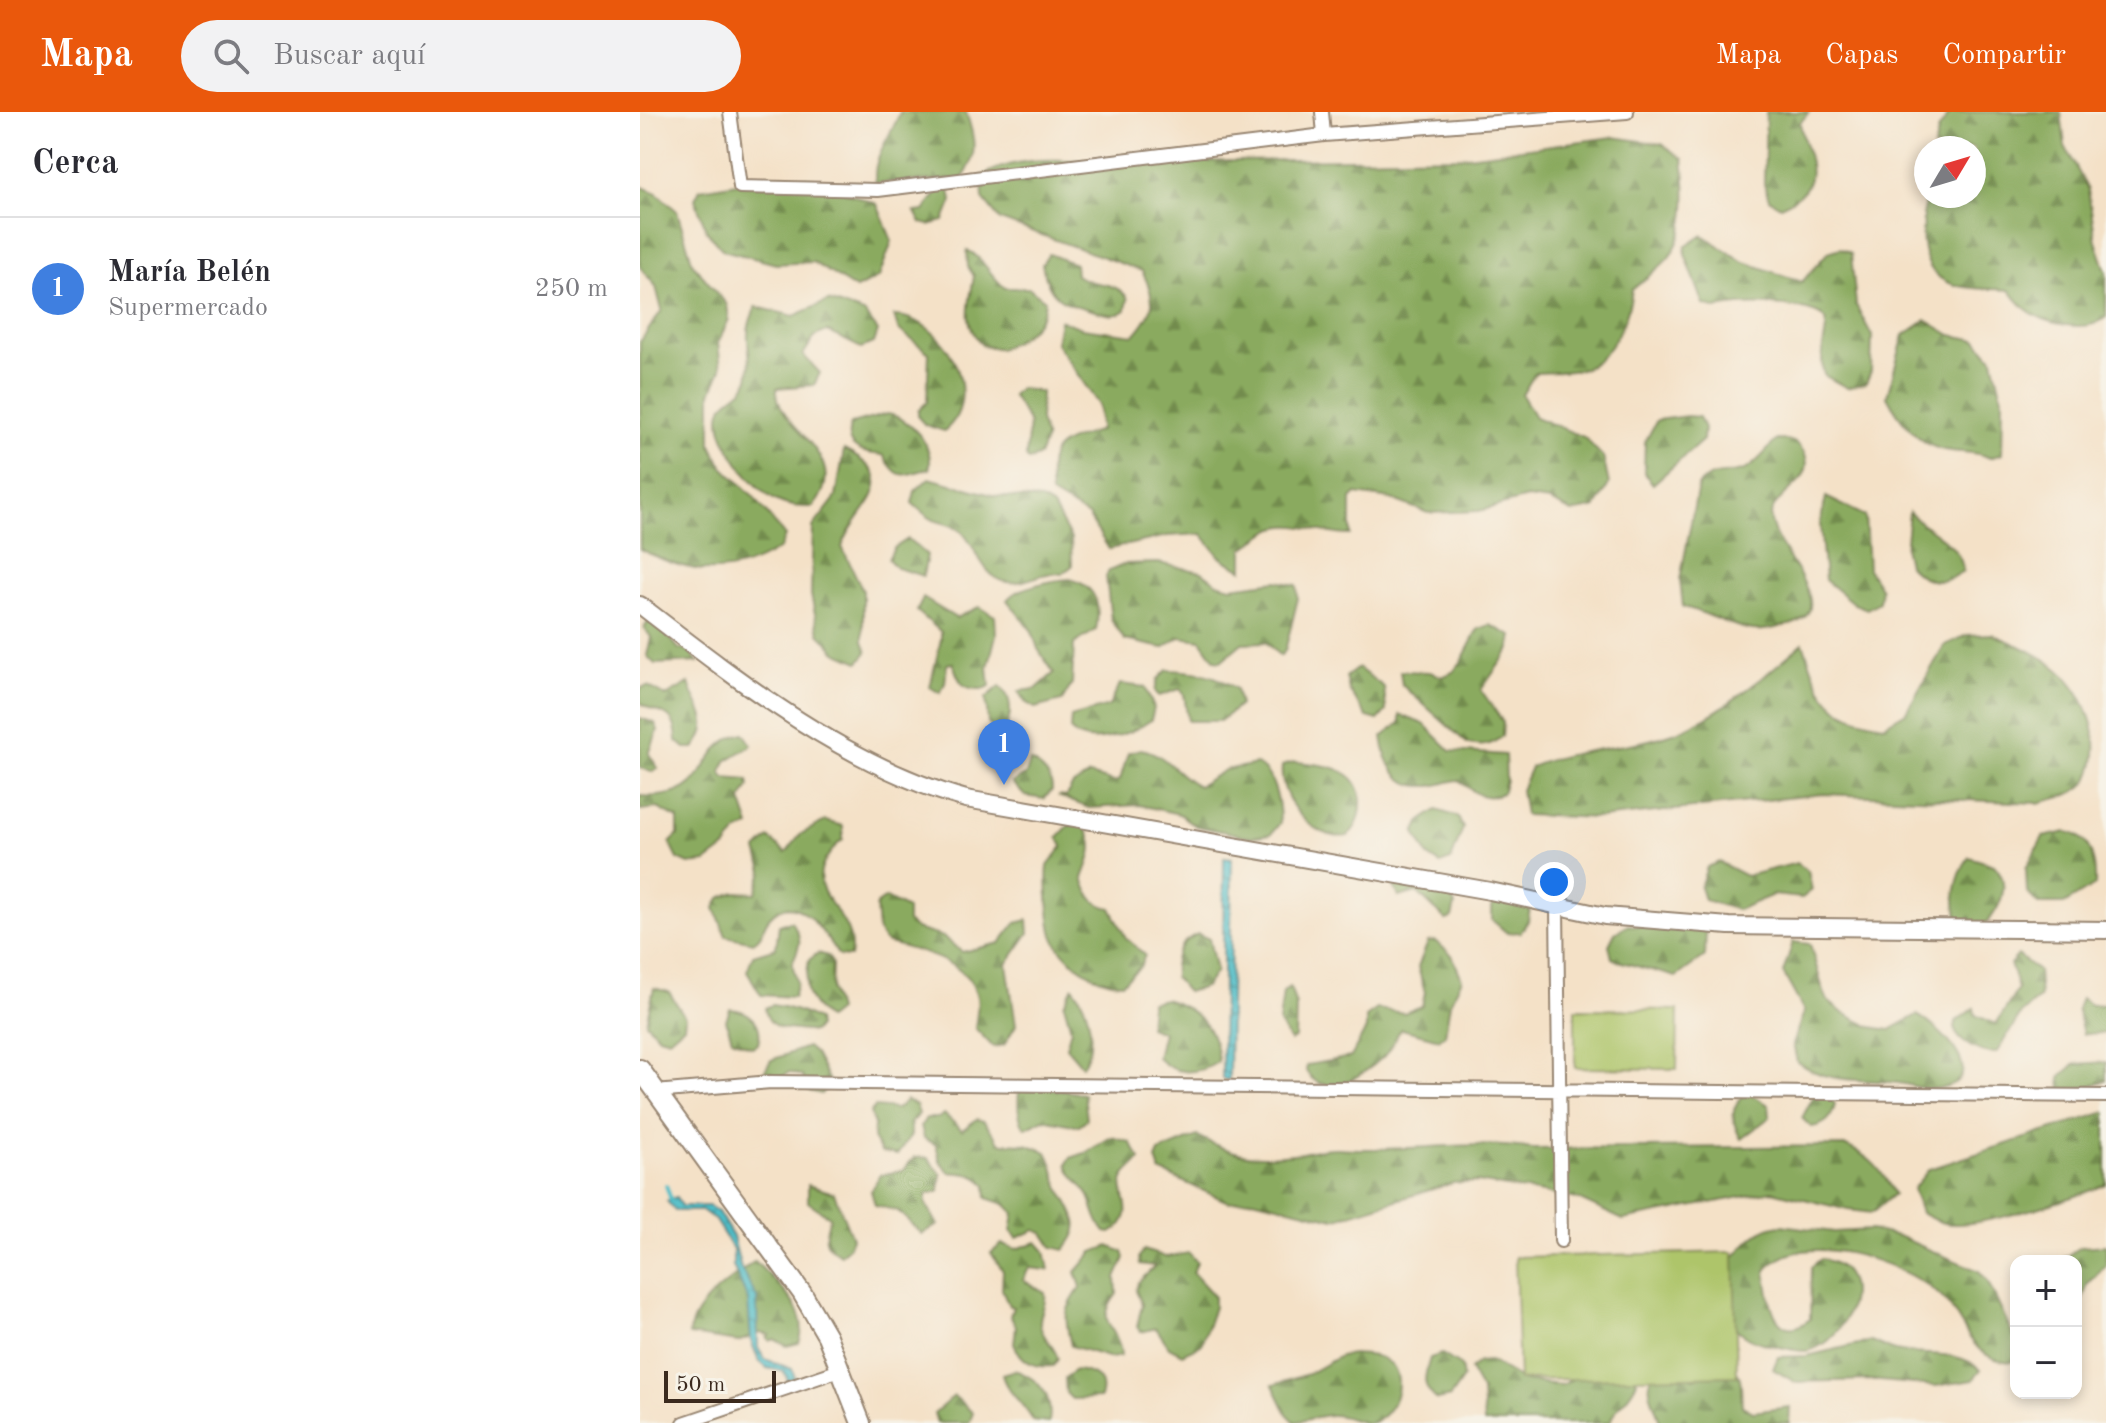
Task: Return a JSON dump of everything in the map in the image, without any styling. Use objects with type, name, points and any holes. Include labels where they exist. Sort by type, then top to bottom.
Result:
[{"type":"main road","points":[[640,1069],[802,1293],[827,1336],[861,1423]]},
{"type":"street","points":[[730,112],[740,187],[878,190],[1324,135],[1627,112]]},
{"type":"street","points":[[1322,112],[1324,135]]},
{"type":"street","points":[[640,605],[776,704],[899,776],[936,791],[1095,823],[1490,891],[1605,916],[1729,926],[2106,930]]},
{"type":"street","points":[[1557,907],[1561,1241]]},
{"type":"street","points":[[655,1092],[771,1082],[2106,1096]]},
{"type":"street","points":[[684,1423],[840,1370]]},
{"type":"green space","points":[[900,112],[966,112],[974,147],[971,162],[962,179],[876,183],[879,156]]},
{"type":"green space","points":[[1766,112],[1809,112],[1800,123],[1811,171],[1809,181],[1795,198],[1780,206],[1769,199],[1764,184]]},
{"type":"green space","points":[[1951,112],[2061,112],[2065,146],[2088,190],[2096,241],[2106,271],[2106,317],[2088,325],[2054,323],[2026,309],[2009,290],[1959,286],[1935,274],[1925,253],[1924,208],[1986,208],[1986,136],[1937,136]]},
{"type":"green space","points":[[1613,137],[1662,144],[1683,159],[1686,197],[1681,235],[1666,261],[1632,290],[1618,335],[1603,355],[1580,370],[1535,373],[1522,395],[1535,417],[1584,437],[1603,457],[1609,484],[1596,507],[1572,512],[1550,501],[1527,498],[1479,511],[1428,513],[1391,499],[1356,494],[1351,499],[1351,535],[1293,526],[1275,528],[1243,549],[1243,570],[1221,558],[1202,534],[1167,536],[1109,549],[1088,516],[1051,494],[1050,465],[1057,449],[1100,430],[1099,405],[1056,343],[1060,320],[1082,328],[1134,335],[1147,319],[1152,298],[1142,271],[1000,220],[983,199],[982,176],[1030,161],[1119,163],[1460,157]]},
{"type":"green space","points":[[781,176],[811,179],[877,204],[892,241],[879,277],[856,289],[813,262],[776,264],[723,250],[707,232],[695,199],[700,189]]},
{"type":"green space","points":[[949,184],[952,201],[944,221],[929,225],[921,223],[915,212],[924,211],[942,186]]},
{"type":"green space","points":[[640,186],[657,193],[677,211],[693,264],[727,305],[729,319],[718,343],[721,369],[711,393],[711,445],[723,467],[753,496],[785,536],[780,548],[744,565],[727,569],[693,569],[640,549],[640,342],[662,310],[656,287],[640,267]]},
{"type":"green space","points":[[1703,235],[1742,261],[1802,282],[1828,252],[1840,248],[1851,253],[1856,305],[1872,336],[1871,371],[1866,383],[1847,388],[1824,375],[1822,359],[1827,323],[1819,314],[1773,305],[1739,305],[1717,309],[1704,305],[1685,254],[1685,247]]},
{"type":"green space","points":[[967,250],[978,257],[1005,288],[1029,288],[1045,300],[1036,324],[1000,349],[982,345],[971,328],[969,304],[974,276],[968,267]]},
{"type":"green space","points":[[1049,254],[1075,264],[1076,275],[1083,279],[1111,286],[1123,293],[1128,299],[1126,310],[1115,315],[1107,314],[1060,298],[1045,277],[1042,264]]},
{"type":"green space","points":[[828,301],[864,313],[878,331],[874,343],[861,348],[827,331],[815,336],[803,355],[820,373],[814,385],[777,388],[779,402],[787,416],[820,457],[825,472],[824,489],[813,507],[790,506],[758,487],[740,465],[725,440],[721,410],[746,385],[750,369],[749,328],[756,307],[794,316]]},
{"type":"green space","points":[[894,316],[912,320],[929,329],[943,343],[954,361],[960,380],[961,399],[956,416],[944,431],[925,425],[918,417],[918,411],[927,402],[929,353],[898,329]]},
{"type":"green space","points":[[1926,320],[1951,335],[1977,340],[1993,359],[2003,401],[2002,454],[1990,458],[1932,446],[1909,428],[1891,404],[1887,396],[1904,335]]},
{"type":"green space","points":[[1020,388],[1041,392],[1040,420],[1046,439],[1039,456],[1029,461],[1026,457],[1029,423],[1012,395]]},
{"type":"green space","points":[[887,414],[903,420],[918,434],[928,451],[929,469],[897,473],[883,455],[862,451],[852,445],[849,439],[851,424]]},
{"type":"green space","points":[[1699,417],[1704,428],[1703,440],[1653,484],[1644,473],[1645,442],[1657,420]]},
{"type":"green space","points":[[1777,440],[1798,445],[1807,461],[1802,477],[1772,511],[1772,524],[1778,539],[1807,590],[1810,605],[1805,617],[1789,625],[1757,630],[1735,626],[1683,607],[1680,580],[1698,486],[1714,475],[1748,468]]},
{"type":"green space","points":[[844,450],[864,462],[874,473],[876,484],[873,496],[842,547],[863,591],[863,641],[867,652],[859,662],[836,652],[819,633],[811,595],[813,527],[836,497]]},
{"type":"green space","points":[[929,478],[996,496],[1041,500],[1053,507],[1071,539],[1072,566],[1062,574],[1014,582],[999,580],[986,568],[961,531],[932,519],[912,503],[915,491]]},
{"type":"green space","points":[[1826,497],[1865,516],[1868,569],[1881,589],[1879,602],[1867,609],[1854,604],[1825,580],[1820,524]]},
{"type":"green space","points":[[1909,512],[1950,545],[1961,561],[1963,571],[1948,579],[1934,581],[1921,576],[1908,565],[1905,551]]},
{"type":"green space","points":[[908,539],[927,555],[923,576],[897,568],[888,559],[894,548]]},
{"type":"green space","points":[[1158,563],[1202,572],[1217,583],[1231,587],[1277,581],[1297,585],[1298,598],[1285,651],[1280,656],[1266,642],[1242,643],[1221,661],[1215,660],[1201,640],[1180,637],[1163,648],[1125,640],[1111,620],[1106,576],[1109,571],[1125,564]]},
{"type":"green space","points":[[1070,579],[1086,586],[1095,597],[1098,612],[1096,630],[1074,644],[1072,684],[1062,701],[1035,708],[1025,702],[1019,691],[1036,689],[1054,673],[1038,649],[1032,631],[1007,600],[1027,588]]},
{"type":"green space","points":[[923,598],[956,618],[979,607],[995,616],[996,635],[988,667],[990,686],[984,689],[962,684],[953,663],[947,664],[945,683],[940,693],[930,687],[941,632],[917,611]]},
{"type":"green space","points":[[648,622],[658,624],[679,649],[689,651],[698,662],[655,664],[647,656],[651,637],[644,628]]},
{"type":"green space","points":[[1490,625],[1512,636],[1510,649],[1481,690],[1503,722],[1502,736],[1490,744],[1473,745],[1468,744],[1402,685],[1400,671],[1430,672],[1442,677],[1453,672],[1478,629]]},
{"type":"green space","points":[[1992,634],[2051,663],[2078,692],[2091,721],[2095,751],[2088,780],[2072,793],[2038,803],[1823,794],[1600,818],[1525,815],[1521,790],[1531,767],[1570,755],[1650,740],[1688,727],[1734,699],[1803,643],[1815,676],[1828,699],[1849,715],[1884,725],[1906,712],[1945,645],[1967,635]]},
{"type":"green space","points":[[1358,668],[1384,687],[1386,711],[1378,720],[1367,717],[1349,690],[1346,677]]},
{"type":"green space","points":[[1167,670],[1195,672],[1220,679],[1236,689],[1240,705],[1220,721],[1188,721],[1184,694],[1180,689],[1159,696],[1155,691],[1158,679]]},
{"type":"green space","points":[[689,683],[704,723],[704,731],[694,748],[685,748],[677,741],[676,730],[669,717],[640,702],[640,688],[648,686],[666,696]]},
{"type":"green space","points":[[1120,684],[1145,687],[1154,708],[1151,720],[1110,738],[1088,739],[1070,730],[1071,717],[1109,706]]},
{"type":"green space","points":[[1000,686],[1009,700],[1010,715],[1007,726],[996,731],[988,723],[986,698]]},
{"type":"green space","points":[[1400,715],[1424,724],[1451,751],[1505,755],[1506,780],[1502,793],[1484,796],[1459,780],[1428,786],[1408,783],[1401,778],[1390,764],[1382,737],[1400,723]]},
{"type":"green space","points":[[640,718],[655,723],[658,730],[649,754],[658,768],[651,772],[640,767]]},
{"type":"green space","points":[[744,733],[752,745],[726,761],[721,772],[725,778],[748,780],[749,787],[741,800],[750,826],[737,832],[726,847],[706,862],[689,864],[678,859],[670,843],[678,835],[678,819],[658,808],[640,810],[640,796],[664,796],[681,790],[693,782],[729,739]]},
{"type":"green space","points":[[1140,749],[1157,755],[1198,786],[1225,770],[1257,764],[1272,782],[1280,823],[1271,834],[1251,837],[1196,826],[1179,814],[1139,805],[1089,808],[1058,796],[1066,797],[1072,786],[1089,775],[1114,782],[1120,780],[1128,753]]},
{"type":"green space","points":[[1030,761],[1042,769],[1050,781],[1052,790],[1044,799],[1025,796],[1012,783],[1026,774]]},
{"type":"green space","points":[[1294,762],[1328,766],[1355,781],[1361,802],[1360,812],[1357,824],[1348,836],[1322,832],[1300,816],[1282,779],[1282,766]]},
{"type":"green space","points":[[1437,810],[1458,817],[1463,828],[1451,860],[1440,864],[1428,856],[1415,833],[1421,821]]},
{"type":"green space","points":[[825,821],[843,826],[843,839],[827,858],[821,873],[822,887],[845,924],[850,939],[850,957],[839,956],[810,917],[791,907],[780,909],[770,917],[753,942],[726,936],[715,908],[720,898],[735,892],[756,893],[763,871],[757,850],[769,838],[786,853],[801,834]]},
{"type":"green space","points":[[1070,824],[1083,826],[1091,838],[1092,851],[1083,878],[1089,894],[1099,904],[1111,908],[1126,938],[1145,955],[1140,967],[1122,983],[1102,979],[1081,968],[1064,953],[1053,935],[1048,901],[1048,866],[1063,846],[1058,837]]},
{"type":"green space","points":[[2067,832],[2082,839],[2091,852],[2095,885],[2064,904],[2038,904],[2027,892],[2026,868],[2043,837]]},
{"type":"green space","points":[[1969,857],[1994,865],[2003,881],[1998,907],[1981,928],[1961,923],[1957,915],[1955,898],[1958,880]]},
{"type":"green space","points":[[1719,862],[1746,876],[1797,863],[1808,871],[1812,890],[1802,898],[1773,895],[1737,910],[1704,900],[1700,887],[1707,867]]},
{"type":"green space","points":[[1399,883],[1449,894],[1455,905],[1452,918],[1446,920],[1417,892],[1399,897],[1394,886]]},
{"type":"green space","points":[[1498,895],[1527,903],[1530,908],[1528,921],[1521,932],[1507,933],[1492,920],[1492,907]]},
{"type":"green space","points":[[886,898],[907,909],[907,922],[916,929],[943,937],[962,952],[1000,943],[1016,923],[1028,920],[1029,933],[1007,964],[1016,1025],[1004,1045],[993,1047],[975,1028],[977,997],[964,974],[940,959],[885,942],[878,931],[876,905]]},
{"type":"green space","points":[[791,921],[799,941],[792,963],[797,983],[793,997],[761,995],[747,971],[753,955],[776,948],[779,925]]},
{"type":"green space","points":[[1628,925],[1706,930],[1705,956],[1676,977],[1618,961],[1612,958],[1609,945],[1615,933]]},
{"type":"green space","points":[[1198,934],[1209,939],[1216,971],[1205,987],[1187,992],[1174,977],[1175,963],[1181,946]]},
{"type":"green space","points":[[1435,941],[1452,955],[1462,979],[1450,1003],[1445,1035],[1439,1039],[1402,1029],[1384,1056],[1356,1077],[1334,1085],[1314,1080],[1306,1071],[1307,1065],[1351,1057],[1366,1029],[1366,1017],[1377,1009],[1404,1013],[1422,1006],[1425,993],[1418,967],[1428,942]]},
{"type":"green space","points":[[1793,942],[1810,944],[1828,1001],[1843,1013],[1871,1027],[1890,1030],[1917,1015],[1937,1030],[1957,1052],[1962,1074],[1955,1082],[1929,1089],[1833,1077],[1797,1062],[1793,1043],[1804,1011],[1783,973]]},
{"type":"green space","points":[[818,953],[828,956],[832,963],[831,990],[837,1011],[827,1019],[810,999],[806,986],[809,960]]},
{"type":"green space","points":[[2018,955],[2038,971],[2040,997],[2021,1014],[1996,1053],[1965,1043],[1956,1033],[1955,1022],[1974,1008],[1975,1015],[1996,1024],[2018,989],[2010,964]]},
{"type":"green space","points":[[1073,987],[1090,1025],[1090,1047],[1082,1066],[1066,1047],[1071,1029],[1064,1004]]},
{"type":"green space","points":[[1290,987],[1296,1006],[1295,1038],[1290,1041],[1279,1023],[1283,992]]},
{"type":"green space","points":[[654,988],[669,992],[685,1017],[684,1026],[669,1039],[659,1036],[646,1023]]},
{"type":"green space","points":[[2081,998],[2091,1005],[2106,1004],[2106,1033],[2083,1034],[2077,1009]]},
{"type":"green space","points":[[1165,999],[1186,1008],[1203,1021],[1213,1039],[1218,1062],[1186,1072],[1171,1068],[1157,1057],[1163,1032],[1149,1027],[1151,1002]]},
{"type":"green space","points":[[772,1005],[812,1017],[817,1020],[818,1027],[813,1032],[776,1026],[767,1016],[765,1008]]},
{"type":"green space","points":[[730,1009],[744,1012],[754,1019],[759,1030],[758,1044],[752,1047],[732,1039],[726,1020]]},
{"type":"green space","points":[[1575,1009],[1678,1010],[1677,1069],[1575,1068]]},
{"type":"green space","points":[[807,1047],[815,1054],[830,1083],[821,1094],[809,1091],[802,1076],[789,1072],[777,1081],[772,1072],[764,1072],[771,1060]]},
{"type":"green space","points":[[2106,1062],[2106,1080],[2071,1093],[2061,1090],[2060,1077],[2075,1064]]},
{"type":"green space","points":[[1029,1085],[1084,1094],[1087,1119],[1078,1126],[1043,1119],[1026,1128],[1018,1106],[1019,1091]]},
{"type":"green space","points":[[1819,1086],[1835,1104],[1828,1120],[1811,1127],[1802,1118]]},
{"type":"green space","points":[[1747,1092],[1769,1105],[1770,1117],[1741,1139],[1734,1114],[1737,1103]]},
{"type":"green space","points":[[906,1100],[916,1105],[919,1114],[911,1122],[911,1135],[897,1155],[881,1152],[873,1138],[874,1125],[870,1112],[875,1107],[897,1109]]},
{"type":"green space","points":[[2106,1112],[2106,1184],[2049,1204],[1978,1222],[1944,1223],[1921,1213],[1913,1189],[1929,1169]]},
{"type":"green space","points":[[944,1114],[962,1130],[977,1119],[984,1121],[1000,1143],[1026,1144],[1047,1152],[1058,1184],[1076,1218],[1075,1232],[1064,1250],[1052,1247],[1043,1233],[1035,1230],[1017,1238],[1011,1231],[1014,1213],[1005,1204],[987,1198],[986,1185],[982,1181],[973,1176],[949,1172],[940,1161],[936,1145],[924,1138],[921,1126],[926,1118],[938,1118]]},
{"type":"green space","points":[[1197,1136],[1236,1153],[1259,1156],[1334,1148],[1485,1145],[1533,1149],[1846,1146],[1875,1165],[1894,1194],[1872,1213],[1772,1191],[1623,1220],[1578,1199],[1478,1182],[1453,1183],[1334,1219],[1253,1199],[1228,1202],[1160,1171],[1156,1159],[1159,1152]]},
{"type":"green space","points":[[1111,1137],[1130,1142],[1140,1159],[1123,1179],[1125,1219],[1111,1233],[1101,1227],[1089,1195],[1067,1164],[1070,1158]]},
{"type":"green space","points":[[914,1157],[928,1158],[941,1174],[939,1192],[926,1194],[926,1204],[938,1225],[922,1234],[898,1211],[875,1205],[871,1191],[880,1175],[904,1170]]},
{"type":"green space","points":[[808,1185],[834,1193],[852,1238],[848,1248],[840,1255],[827,1243],[826,1229],[830,1217],[808,1202]]},
{"type":"green space","points":[[1781,1225],[1834,1232],[1871,1230],[1898,1236],[1979,1271],[1987,1280],[2010,1329],[2010,1362],[1997,1360],[1976,1346],[1946,1302],[1920,1281],[1876,1261],[1826,1250],[1803,1251],[1782,1257],[1766,1270],[1775,1315],[1780,1323],[1788,1327],[1798,1326],[1810,1319],[1811,1267],[1821,1259],[1837,1265],[1847,1275],[1852,1288],[1851,1303],[1837,1331],[1825,1342],[1804,1351],[1745,1336],[1735,1328],[1729,1263],[1758,1233]]},
{"type":"green space","points":[[1037,1242],[1045,1251],[1049,1270],[1029,1268],[1023,1280],[1045,1293],[1040,1324],[1058,1359],[1053,1366],[1029,1362],[1017,1350],[1014,1344],[1016,1326],[1010,1316],[1013,1307],[1009,1306],[1002,1289],[1003,1271],[991,1253],[1002,1244],[1016,1249]]},
{"type":"green space","points":[[2106,1245],[2106,1265],[2088,1284],[2082,1300],[2082,1255],[2068,1255],[2081,1247]]},
{"type":"green space","points":[[1109,1246],[1123,1252],[1125,1258],[1116,1278],[1117,1294],[1107,1313],[1121,1356],[1111,1358],[1071,1346],[1067,1322],[1068,1309],[1081,1287],[1076,1272],[1093,1252]]},
{"type":"green space","points":[[1144,1250],[1165,1257],[1189,1253],[1197,1262],[1193,1273],[1214,1296],[1214,1307],[1201,1345],[1182,1354],[1169,1347],[1156,1328],[1141,1332],[1137,1327],[1142,1304],[1136,1291],[1138,1283],[1155,1266],[1140,1264],[1139,1257]]},
{"type":"green space","points":[[1734,1252],[1737,1376],[1519,1380],[1515,1257]]},
{"type":"green space","points":[[755,1261],[782,1288],[796,1309],[802,1331],[799,1343],[787,1346],[774,1339],[770,1341],[767,1338],[770,1335],[760,1333],[738,1342],[689,1335],[697,1313],[705,1303]]},
{"type":"green space","points":[[1871,1341],[1897,1351],[1963,1359],[1981,1370],[1973,1380],[1935,1386],[1870,1380],[1795,1382],[1773,1369],[1778,1357],[1807,1356]]},
{"type":"green space","points":[[1353,1354],[1381,1358],[1395,1370],[1398,1379],[1396,1398],[1385,1414],[1369,1423],[1332,1415],[1295,1422],[1287,1414],[1273,1385],[1308,1374],[1340,1356]]},
{"type":"green space","points":[[1442,1354],[1461,1366],[1463,1378],[1450,1397],[1437,1400],[1426,1386],[1425,1376],[1430,1358]]},
{"type":"green space","points":[[1490,1361],[1524,1381],[1562,1385],[1583,1373],[1630,1370],[1637,1381],[1610,1423],[1484,1423],[1482,1391],[1470,1370],[1479,1362]]},
{"type":"green space","points":[[1728,1363],[1739,1376],[1742,1406],[1753,1412],[1790,1407],[1789,1423],[1660,1423],[1650,1390],[1655,1370],[1695,1378]]},
{"type":"green space","points":[[1015,1370],[1032,1379],[1043,1390],[1049,1405],[1049,1423],[1033,1421],[1007,1386],[1002,1374]]},
{"type":"green space","points":[[1075,1370],[1096,1377],[1101,1385],[1100,1398],[1072,1399],[1066,1393],[1065,1378]]},
{"type":"green space","points":[[954,1396],[973,1413],[969,1423],[937,1423],[934,1413]]},
{"type":"water","points":[[1224,857],[1232,858],[1229,1080],[1222,1079]]},
{"type":"water","points":[[676,1197],[681,1206],[709,1206],[718,1212],[733,1237],[741,1269],[757,1298],[758,1348],[765,1359],[792,1369],[795,1378],[788,1381],[784,1371],[767,1368],[759,1361],[751,1341],[748,1300],[733,1266],[733,1249],[714,1219],[703,1211],[675,1211],[667,1201]]},
{"type":"waterway","points":[[666,1185],[672,1203]]},
{"type":"place","name":"María Belén","points":[[1004,785]]}]
